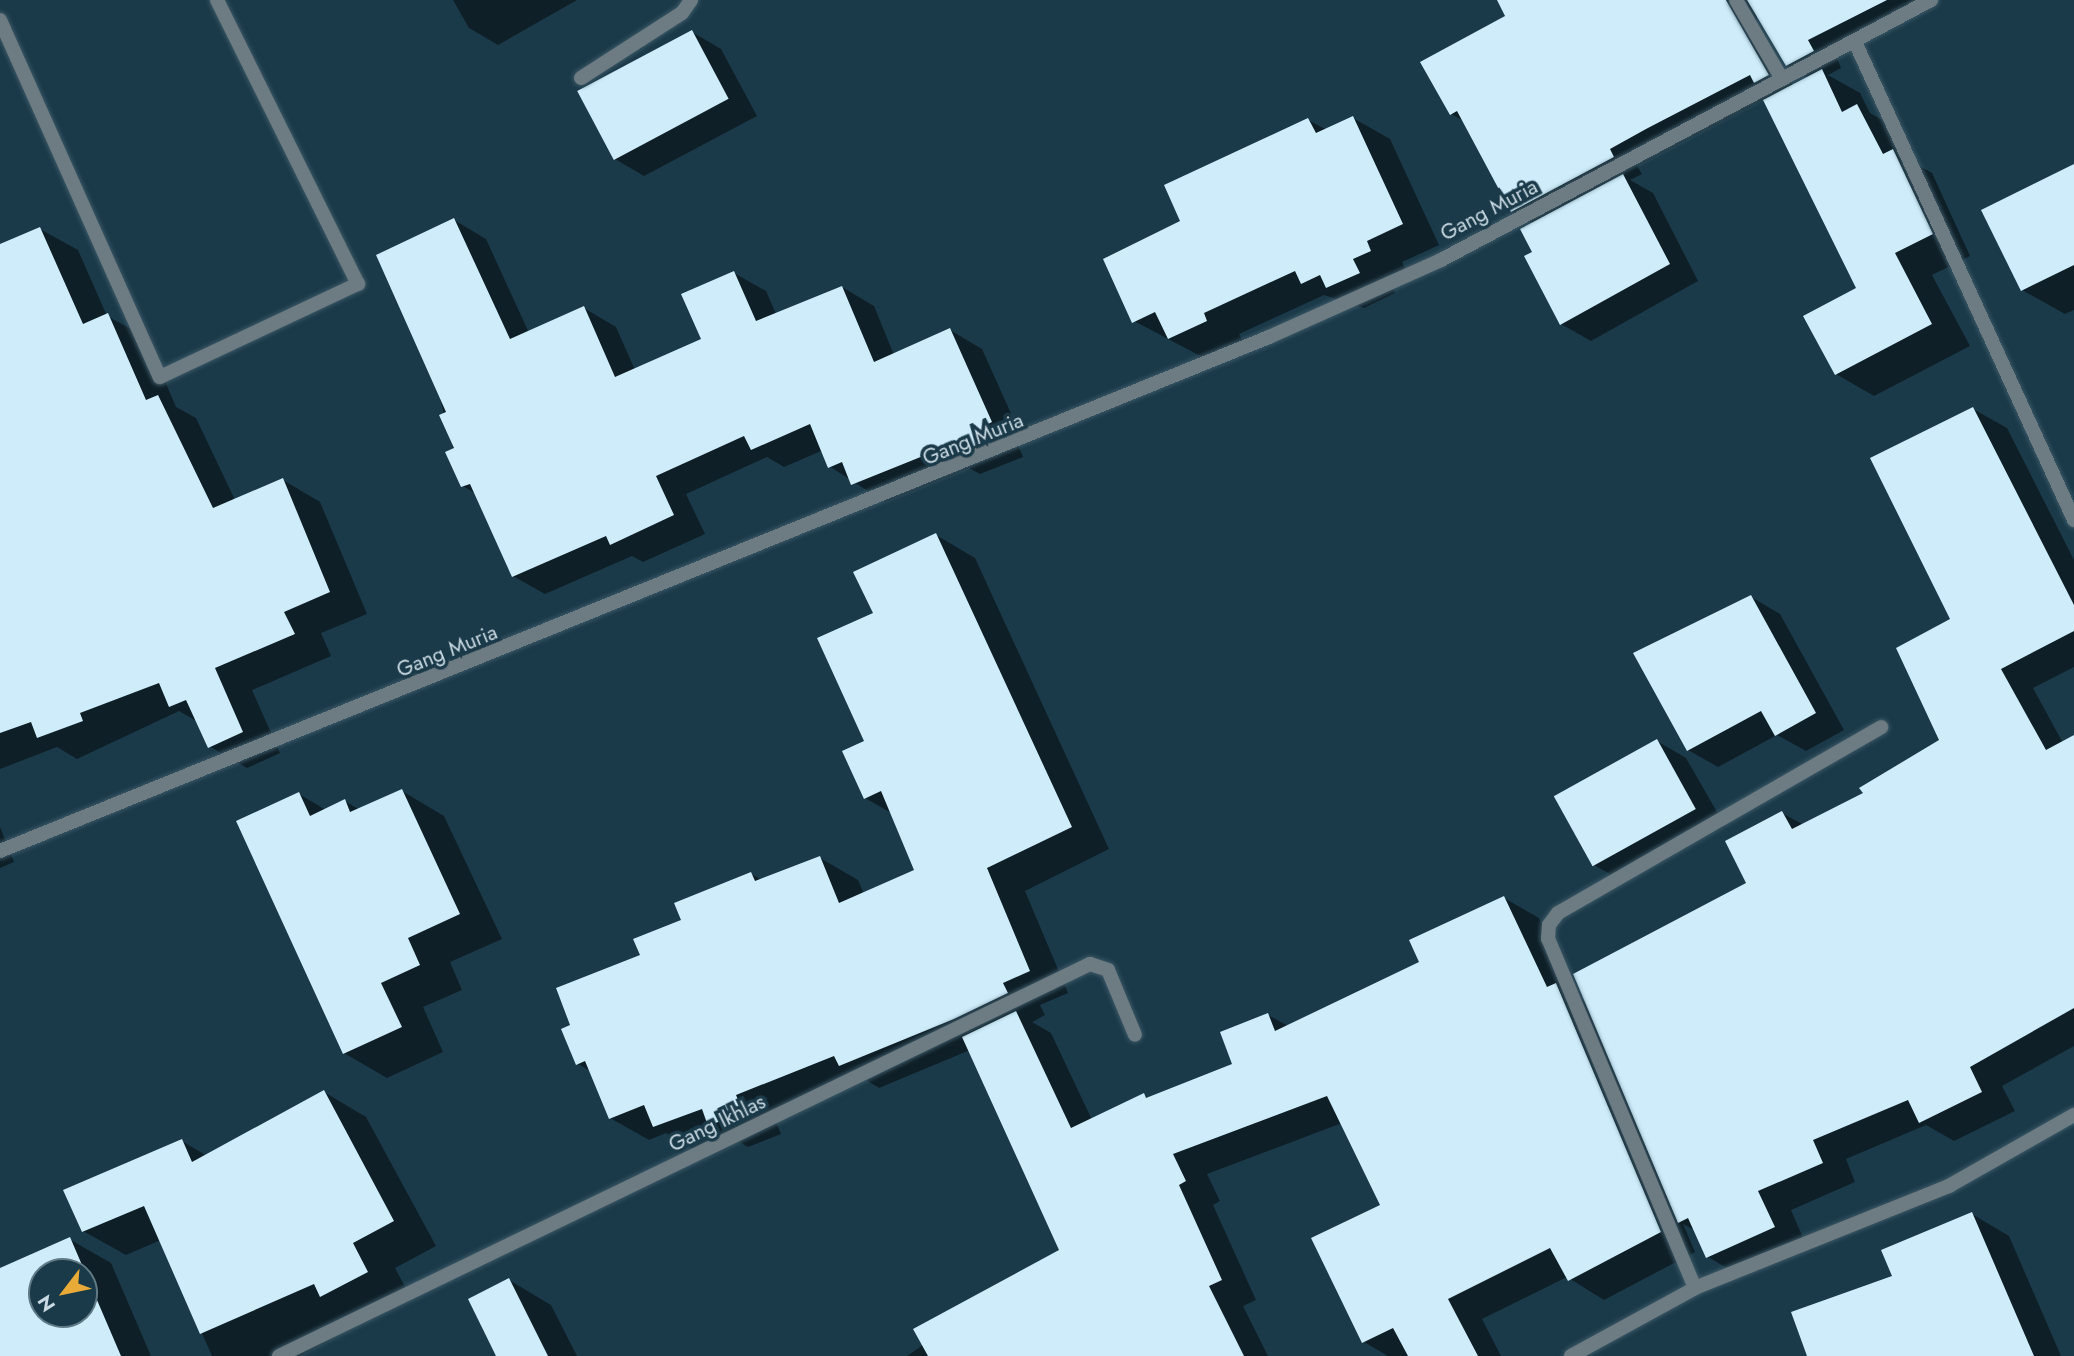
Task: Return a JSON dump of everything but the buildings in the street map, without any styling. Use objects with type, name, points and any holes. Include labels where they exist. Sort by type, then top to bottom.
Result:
[{"type":"street","points":[[0,20],[160,377],[358,284],[217,0]]},
{"type":"street","points":[[581,78],[682,13],[691,0]]},
{"type":"street","points":[[1736,0],[1782,79]]},
{"type":"street","name":"Gang Muria","points":[[0,851],[1269,337],[1441,260],[1931,0]]},
{"type":"street","points":[[1855,42],[2074,520]]},
{"type":"street","points":[[1695,1288],[1548,939],[1549,925],[1558,913],[1881,727]]},
{"type":"street","name":"Gang Ikhlas","points":[[279,1356],[1090,964],[1108,970],[1135,1035]]},
{"type":"street","points":[[1571,1356],[1695,1288],[1949,1186],[2074,1115]]}]
